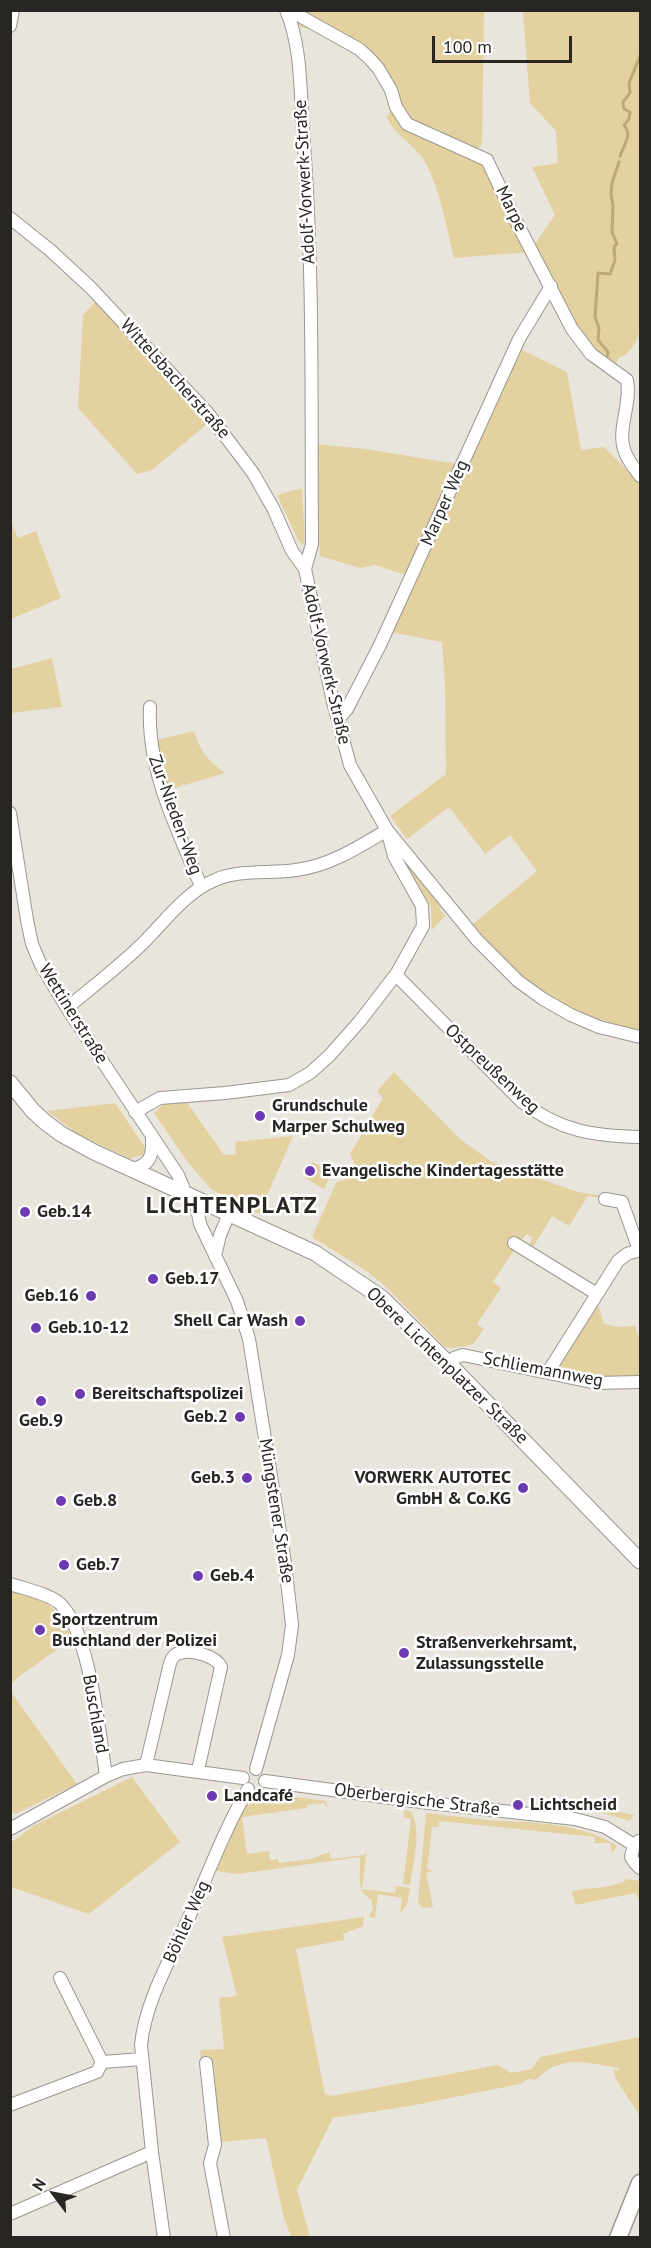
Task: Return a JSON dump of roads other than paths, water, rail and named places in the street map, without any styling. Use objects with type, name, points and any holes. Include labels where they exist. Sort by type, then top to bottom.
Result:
[{"type":"highway","points":[[618,2238],[640,2183]]},
{"type":"highway","points":[[624,2238],[640,2206]]},
{"type":"main road","name":"Obere Lichtenplatzer Straße","points":[[10,1083],[33,1111],[61,1134],[93,1152],[315,1253],[382,1298],[640,1559]]},
{"type":"street","points":[[10,26],[13,10]]},
{"type":"street","name":"Marpe","points":[[288,10],[359,49],[369,58],[391,90],[396,107],[407,124],[487,160],[518,225],[581,343],[591,354],[627,380],[629,401],[622,437],[624,450],[640,476]]},
{"type":"street","name":"Adolf-Vorwerk-Straße","points":[[288,10],[293,25],[298,71],[309,224],[312,544],[305,569],[327,681],[350,765],[387,830],[477,940],[519,981],[571,1016],[598,1027],[640,1037]]},
{"type":"street","name":"Wittelsbacherstraße","points":[[10,218],[51,250],[91,288],[212,417],[253,473],[273,508],[292,551],[305,569]]},
{"type":"street","name":"Marper Weg","points":[[337,717],[347,709],[380,645],[519,339],[551,286]]},
{"type":"street","name":"Zur-Nieden-Weg","points":[[150,707],[150,736],[159,779],[201,886]]},
{"type":"street","name":"Wettinerstraße","points":[[10,813],[32,944],[41,965],[190,1196]]},
{"type":"street","points":[[135,1112],[154,1099],[289,1085],[310,1073],[327,1058],[360,1022],[396,975],[423,926],[423,906],[394,856],[387,830]]},
{"type":"street","name":"Zur-Nieden-Weg","points":[[67,1008],[137,949],[201,886],[233,875],[278,873],[318,865],[359,847],[387,830]]},
{"type":"street","name":"Ostpreußenweg","points":[[396,975],[522,1102],[539,1115],[579,1131],[640,1137]]},
{"type":"street","points":[[131,1169],[148,1162],[153,1151],[152,1137]]},
{"type":"street","name":"Müngstener Straße","points":[[190,1196],[200,1224],[237,1301],[249,1339],[285,1563],[292,1625],[288,1655],[255,1769]]},
{"type":"street","points":[[548,1372],[618,1261],[627,1254],[640,1250],[622,1202],[606,1199]]},
{"type":"street","points":[[215,1256],[220,1235],[230,1214]]},
{"type":"street","points":[[522,1243],[597,1294]]},
{"type":"street","name":"Schliemannweg","points":[[449,1364],[454,1358],[463,1355],[596,1383],[640,1382]]},
{"type":"street","name":"Buschland","points":[[10,1584],[57,1601],[67,1610],[73,1621],[89,1674],[106,1776]]},
{"type":"street","points":[[146,1765],[170,1663],[176,1654],[183,1652],[211,1657],[221,1667],[198,1770]]},
{"type":"street","points":[[10,1829],[123,1769],[146,1765],[198,1770],[246,1783],[258,1790],[265,1781],[263,1773],[255,1769],[248,1771],[246,1783]]},
{"type":"street","name":"Oberbergische Straße","points":[[265,1781],[421,1802],[575,1819],[605,1827],[637,1843]]},
{"type":"street","name":"Böhler Weg","points":[[164,2238],[142,2059],[142,2031],[156,1992],[246,1783]]},
{"type":"street","points":[[637,1843],[632,1857],[640,1868]]},
{"type":"street","points":[[60,1978],[102,2062]]},
{"type":"street","points":[[102,2062],[142,2059]]},
{"type":"street","points":[[10,2105],[97,2072],[102,2062]]},
{"type":"street","points":[[206,2063],[215,2145],[210,2163],[224,2238]]},
{"type":"street","points":[[10,2214],[152,2152]]},
{"type":"waterway","points":[[620,156],[628,133],[624,125],[629,119],[630,112],[624,109],[623,102],[630,93],[629,83],[640,56]]},
{"type":"waterway","points":[[607,357],[608,352],[598,340],[599,328],[595,317],[598,273],[610,274],[615,260],[614,247],[617,244],[612,232],[611,194],[619,162]]},
{"type":"place","name":"Grundschule Marper Schulweg","points":[[260,1116]]},
{"type":"place","name":"Evangelische Kindertagesstätte","points":[[310,1171]]},
{"type":"place","name":"Geb.14","points":[[25,1212]]},
{"type":"place","name":"Geb.17","points":[[153,1279]]},
{"type":"place","name":"Geb.16","points":[[91,1296]]},
{"type":"place","name":"Shell Car Wash","points":[[300,1321]]},
{"type":"place","name":"Geb.10-12","points":[[36,1328]]},
{"type":"place","name":"Bereitschaftspolizei","points":[[80,1394]]},
{"type":"place","name":"Geb.9","points":[[41,1401]]},
{"type":"place","name":"Geb.2","points":[[240,1417]]},
{"type":"place","name":"Geb.3","points":[[247,1478]]},
{"type":"place","name":"VORWERK AUTOTEC GmbH & Co.KG","points":[[523,1488]]},
{"type":"place","name":"Geb.8","points":[[61,1501]]},
{"type":"place","name":"Geb.7","points":[[64,1565]]},
{"type":"place","name":"Geb.4","points":[[198,1576]]},
{"type":"place","name":"Sportzentrum Buschland der Polizei","points":[[40,1630]]},
{"type":"place","name":"Straßenverkehrsamt, Zulassungsstelle","points":[[404,1653]]},
{"type":"place","name":"Landcafé","points":[[212,1796]]},
{"type":"place","name":"Lichtscheid","points":[[518,1805]]},
{"type":"district","name":"LICHTENPLATZ","points":[[232,1206]]}]
